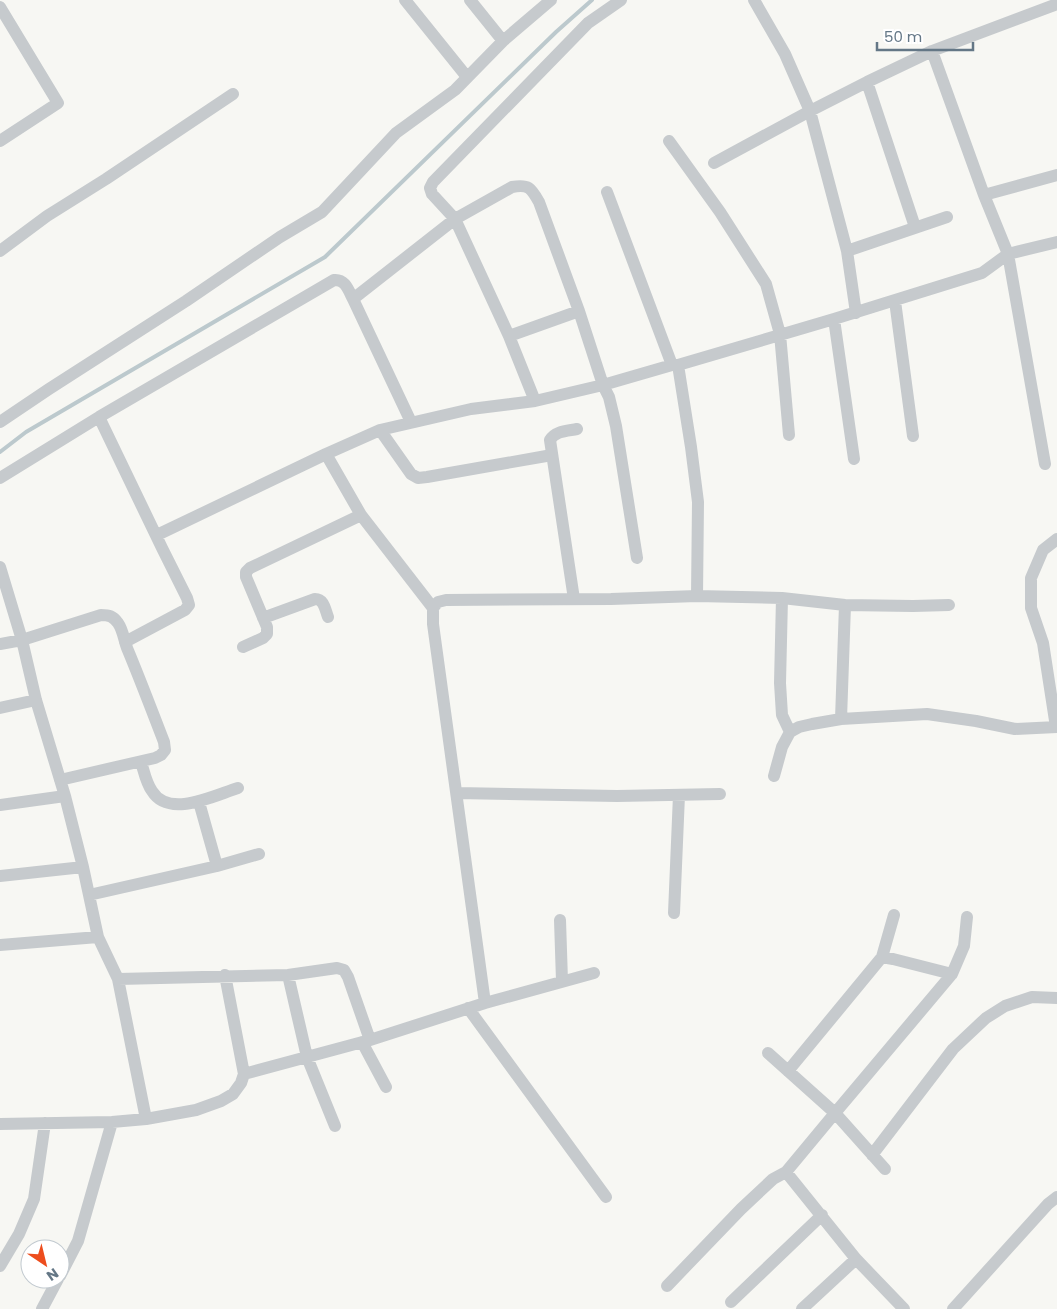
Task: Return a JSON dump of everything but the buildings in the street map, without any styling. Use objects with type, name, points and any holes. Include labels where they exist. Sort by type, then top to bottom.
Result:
[{"type":"street","points":[[405,0],[467,77]]},
{"type":"street","points":[[470,0],[503,41]]},
{"type":"street","points":[[0,422],[322,212],[396,133],[455,90],[503,41],[551,0]]},
{"type":"street","points":[[535,401],[509,336],[455,219],[432,194],[430,188],[433,182],[588,22],[621,0]]},
{"type":"street","points":[[754,0],[785,54],[810,111],[847,250],[856,313]]},
{"type":"street","points":[[714,162],[810,111],[932,51],[1057,4]]},
{"type":"street","points":[[0,8],[58,103],[1,139]]},
{"type":"street","points":[[932,51],[984,195],[1008,254],[1045,464]]},
{"type":"street","points":[[867,82],[915,227]]},
{"type":"street","points":[[0,251],[47,216],[106,180],[233,94]]},
{"type":"street","points":[[669,141],[720,212],[766,284],[780,334],[789,435]]},
{"type":"street","points":[[984,195],[1057,175]]},
{"type":"street","points":[[353,298],[455,219],[512,186],[523,185],[531,189],[539,202],[579,311],[603,385],[609,397],[616,426],[637,558]]},
{"type":"street","points":[[607,192],[675,365],[691,447],[698,502],[697,596]]},
{"type":"street","points":[[847,250],[947,217]]},
{"type":"street","points":[[157,535],[380,430],[472,409],[535,401],[603,385],[895,301],[982,273],[1008,254],[1057,242]]},
{"type":"street","points":[[0,478],[99,417],[334,280],[340,280],[344,283],[353,298],[410,422]]},
{"type":"street","points":[[895,301],[913,436]]},
{"type":"street","points":[[509,336],[579,311]]},
{"type":"street","points":[[834,319],[854,459]]},
{"type":"street","points":[[99,417],[188,598],[189,605],[185,610],[125,642]]},
{"type":"street","points":[[574,599],[550,440],[557,433],[577,429]]},
{"type":"street","points":[[380,430],[411,474],[418,478],[552,455]]},
{"type":"street","points":[[326,454],[361,514],[433,608]]},
{"type":"street","points":[[243,647],[263,638],[267,634],[264,618],[246,578],[246,572],[250,568],[361,514]]},
{"type":"street","points":[[774,776],[782,747],[790,732],[798,727],[841,719],[927,714],[1015,729],[1057,727],[1044,643],[1031,608],[1031,578],[1043,550],[1057,539]]},
{"type":"street","points":[[0,566],[22,640],[36,700],[65,796],[98,937],[118,979],[146,1119]]},
{"type":"street","points":[[485,1003],[432,624],[433,608],[438,602],[446,600],[611,600],[697,596],[782,598],[845,605],[949,605]]},
{"type":"street","points":[[782,598],[780,683],[782,715],[790,732]]},
{"type":"street","points":[[264,618],[315,599],[319,599],[322,602],[328,617]]},
{"type":"street","points":[[841,719],[845,605]]},
{"type":"street","points":[[0,644],[22,640],[101,614],[110,615],[118,623],[122,631],[164,742],[165,750],[161,755],[141,762],[60,780]]},
{"type":"street","points":[[0,708],[36,700]]},
{"type":"street","points":[[141,762],[152,792],[160,801],[171,805],[199,802],[238,788]]},
{"type":"street","points":[[457,793],[616,796],[720,794]]},
{"type":"street","points":[[674,913],[679,795]]},
{"type":"street","points":[[0,805],[65,796]]},
{"type":"street","points":[[199,802],[217,866]]},
{"type":"street","points":[[89,894],[217,866],[259,854]]},
{"type":"street","points":[[0,876],[83,867]]},
{"type":"street","points":[[788,1071],[882,957],[894,915]]},
{"type":"street","points":[[667,1286],[741,1209],[773,1179],[786,1172],[952,974],[964,946],[967,917]]},
{"type":"street","points":[[560,920],[562,981]]},
{"type":"street","points":[[0,945],[98,937]]},
{"type":"street","points":[[882,957],[952,974]]},
{"type":"street","points":[[118,979],[288,974],[337,968],[344,970],[348,977],[366,1041],[386,1087]]},
{"type":"street","points":[[244,1074],[366,1041],[468,1008],[594,973]]},
{"type":"street","points":[[288,974],[307,1057],[335,1126]]},
{"type":"street","points":[[0,1124],[112,1122],[146,1119],[196,1110],[233,1094],[241,1083],[244,1074],[225,975]]},
{"type":"street","points":[[872,1155],[953,1049],[986,1018],[1005,1006],[1032,997],[1057,998]]},
{"type":"street","points":[[468,1008],[606,1198]]},
{"type":"street","points":[[768,1053],[835,1113],[885,1169]]},
{"type":"street","points":[[70,1257],[78,1241],[112,1122]]},
{"type":"street","points":[[0,1266],[19,1234],[34,1199],[45,1123]]},
{"type":"street","points":[[786,1172],[856,1259],[904,1309]]},
{"type":"street","points":[[953,1309],[1048,1204],[1057,1198]]},
{"type":"street","points":[[731,1302],[822,1215]]},
{"type":"street","points":[[802,1309],[856,1259]]},
{"type":"street","points":[[42,1309],[53,1289]]},
{"type":"waterway","points":[[0,452],[26,432],[325,257],[556,32],[592,0]]}]
